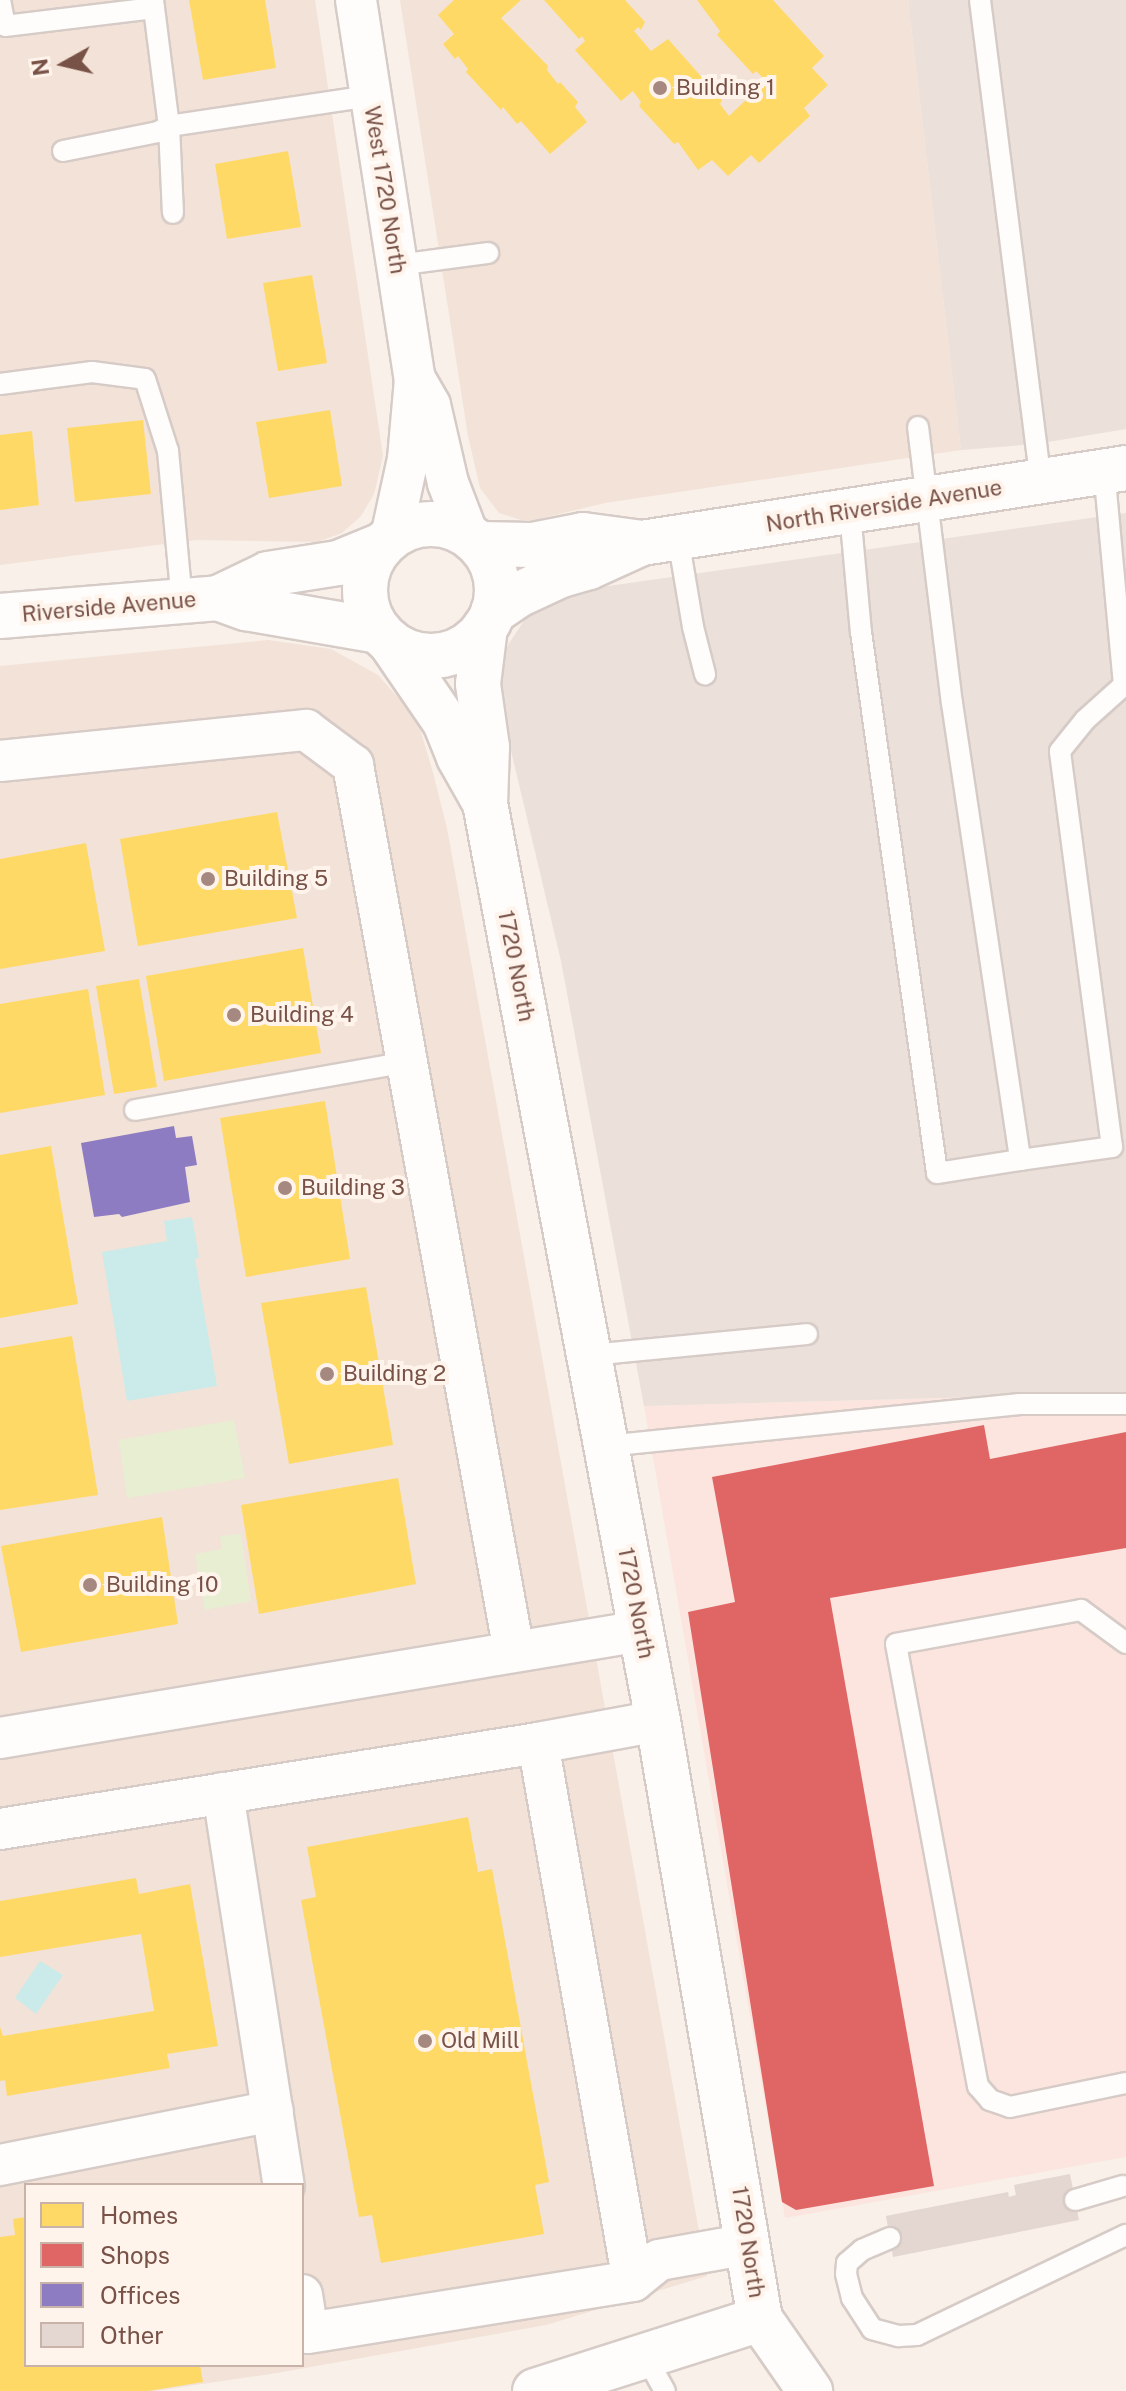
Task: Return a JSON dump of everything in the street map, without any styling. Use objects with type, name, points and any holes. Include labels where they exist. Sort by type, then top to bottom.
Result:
[{"type":"street","name":"West 1720 North","points":[[356,0],[415,379],[408,459],[387,541]]},
{"type":"street","name":"West 1720 North","points":[[415,379],[438,429],[448,483],[474,540]]},
{"type":"street","name":"North Riverside Avenue","points":[[474,540],[532,545],[583,535],[660,540],[1115,469]]},
{"type":"street","points":[[437,524],[474,540],[496,579],[489,620],[459,650],[443,655],[422,656],[385,637],[366,605],[364,589],[369,565],[387,541],[416,525],[437,524]]},
{"type":"street","name":"North Riverside Avenue","points":[[489,620],[533,588],[660,540]]},
{"type":"street","name":"Riverside Avenue","points":[[200,600],[268,574],[338,563],[387,541]]},
{"type":"street","name":"Riverside Avenue","points":[[0,616],[200,600],[385,637]]},
{"type":"street","name":"1720 North","points":[[489,620],[478,684],[487,747],[485,803],[658,1721],[760,2319],[810,2391]]},
{"type":"street","name":"1720 North","points":[[385,637],[445,722],[459,757],[485,803]]},
{"type":"street","points":[[0,761],[306,730],[353,765],[514,1652]]},
{"type":"street","points":[[0,1738],[641,1631]]},
{"type":"street","points":[[0,1829],[658,1721]]},
{"type":"street","points":[[538,1743],[633,2281]]},
{"type":"street","points":[[223,1793],[284,2183]]},
{"type":"street","points":[[0,2165],[273,2111]]},
{"type":"street","points":[[304,2308],[308,2333],[633,2281],[659,2260],[749,2244]]},
{"type":"street","points":[[535,2391],[656,2374],[760,2319]]},
{"type":"lane","points":[[0,0],[5,26],[154,4],[169,126],[173,213]]},
{"type":"lane","points":[[980,0],[1041,482]]},
{"type":"lane","points":[[63,151],[158,132],[169,126],[370,96]]},
{"type":"lane","points":[[397,265],[488,253]]},
{"type":"lane","points":[[0,384],[92,372],[145,379],[168,451],[200,600]]},
{"type":"lane","points":[[918,427],[952,703],[1020,1160]]},
{"type":"lane","points":[[850,512],[861,632],[937,1173],[1112,1147],[1060,751],[1085,720],[1124,685],[1115,469]]},
{"type":"lane","points":[[660,540],[693,627],[705,674]]},
{"type":"lane","points":[[135,1110],[407,1062]]},
{"type":"lane","points":[[590,1355],[807,1334]]},
{"type":"lane","points":[[606,1446],[1020,1404],[1126,1404]]},
{"type":"lane","points":[[1126,1643],[1081,1610],[896,1644],[978,2086],[990,2100],[1010,2107],[1126,2083]]},
{"type":"lane","points":[[1084,2196],[1120,2180]]},
{"type":"lane","points":[[890,2238],[862,2250],[847,2263],[846,2274],[852,2298],[872,2329],[899,2336],[917,2335],[1126,2235]]},
{"type":"shaded area","points":[[0,0],[315,0],[383,456],[374,494],[361,516],[342,533],[317,542],[196,540],[0,565]]},
{"type":"shaded area","points":[[400,0],[908,0],[961,450],[605,503],[534,520],[521,520],[499,513],[480,488],[468,436]]},
{"type":"shaded area","points":[[908,0],[1126,0],[1126,429],[1036,444],[961,450]]},
{"type":"shaded area","points":[[1126,513],[1126,1393],[644,1406],[561,961],[498,696],[502,654],[527,616],[545,603],[573,591]]},
{"type":"shaded area","points":[[268,640],[331,649],[378,675],[417,719],[447,828],[707,2276],[546,2325],[277,2373],[155,2391],[0,2391],[0,666]]},
{"type":"shaded area","points":[[1126,1393],[1126,2157],[785,2218],[644,1406]]},
{"type":"green space","points":[[234,1420],[245,1478],[127,1498],[119,1440]]},
{"type":"green space","points":[[241,1534],[251,1601],[205,1610],[195,1554],[222,1549],[220,1536]]},
{"type":"water","points":[[192,1217],[199,1257],[195,1259],[217,1386],[127,1401],[102,1252],[167,1241],[164,1221]]},
{"type":"water","points":[[40,1961],[63,1975],[36,2014],[15,1998]]},
{"type":"building: Homes","points":[[189,0],[265,0],[276,68],[203,80]]},
{"type":"building: Homes","points":[[454,0],[521,0],[501,18],[548,66],[547,70],[558,84],[560,82],[578,102],[575,107],[587,122],[550,154],[521,121],[517,124],[503,107],[501,110],[466,72],[468,69],[458,56],[455,59],[443,44],[454,34],[438,15]]},
{"type":"building: Homes","name":"Building 1","points":[[544,0],[625,0],[645,22],[641,30],[638,27],[634,31],[651,51],[668,39],[722,100],[720,104],[729,116],[766,81],[756,71],[753,74],[717,35],[720,31],[697,0],[773,0],[824,56],[812,68],[828,85],[804,108],[810,116],[759,163],[751,155],[728,176],[712,160],[698,170],[678,142],[674,144],[639,106],[641,102],[633,91],[621,101],[575,50],[585,41],[582,36],[579,39]]},
{"type":"building: Homes","points":[[288,151],[301,227],[227,239],[215,164]]},
{"type":"building: Homes","points":[[312,275],[327,363],[278,371],[263,283]]},
{"type":"building: Homes","points":[[330,410],[342,486],[269,498],[256,422]]},
{"type":"building: Homes","points":[[143,420],[151,494],[75,502],[67,428]]},
{"type":"building: Homes","points":[[32,431],[39,505],[0,510],[0,435]]},
{"type":"building: Homes","name":"Building 5","points":[[277,812],[297,918],[138,946],[120,839]]},
{"type":"building: Homes","points":[[86,843],[105,951],[0,969],[0,859]]},
{"type":"building: Homes","name":"Building 4","points":[[303,948],[321,1053],[164,1081],[146,976]]},
{"type":"building: Homes","points":[[139,979],[157,1087],[114,1094],[96,986]]},
{"type":"building: Homes","points":[[88,989],[105,1095],[0,1113],[0,1004]]},
{"type":"building: Homes","name":"Building 3","points":[[325,1101],[350,1259],[246,1277],[220,1118]]},
{"type":"building: Homes","points":[[51,1146],[78,1304],[0,1318],[0,1155]]},
{"type":"building: Homes","name":"Building 2","points":[[366,1287],[393,1445],[289,1464],[261,1303]]},
{"type":"building: Homes","points":[[72,1336],[98,1495],[0,1510],[0,1348]]},
{"type":"building: Homes","points":[[398,1478],[416,1584],[259,1614],[241,1505]]},
{"type":"building: Homes","name":"Building 10","points":[[162,1517],[178,1624],[21,1652],[1,1546]]},
{"type":"building: Homes","name":"Old Mill","points":[[468,1817],[478,1872],[492,1869],[549,2182],[535,2185],[544,2234],[381,2263],[372,2215],[359,2217],[301,1900],[316,1897],[307,1847]]},
{"type":"building: Homes","points":[[136,1878],[139,1894],[190,1884],[218,2046],[167,2054],[170,2068],[7,2096],[5,2080],[0,2081],[0,2027],[3,2036],[154,2011],[141,1934],[0,1957],[0,1901]]},
{"type":"building: Homes","points":[[24,2217],[24,2367],[200,2367],[203,2382],[148,2391],[0,2391],[0,2237],[15,2235],[13,2219]]},
{"type":"building: Shops","points":[[984,1425],[990,1459],[1126,1432],[1126,1548],[830,1598],[934,2186],[796,2210],[782,2202],[688,1612],[735,1602],[712,1477]]},
{"type":"building: Offices","points":[[174,1126],[176,1138],[192,1136],[197,1165],[185,1167],[190,1202],[122,1217],[119,1214],[94,1217],[81,1143]]},
{"type":"building: Other","points":[[1070,2174],[1079,2220],[893,2257],[886,2216],[1008,2192],[1009,2197],[1016,2195],[1014,2185]]},
{"type":"place","name":"Building 1","points":[[660,88]]},
{"type":"place","name":"Building 5","points":[[208,879]]},
{"type":"place","name":"Building 4","points":[[234,1015]]},
{"type":"place","name":"Building 3","points":[[285,1188]]},
{"type":"place","name":"Building 2","points":[[327,1374]]},
{"type":"place","name":"Building 10","points":[[90,1585]]},
{"type":"place","name":"Old Mill","points":[[425,2041]]}]
